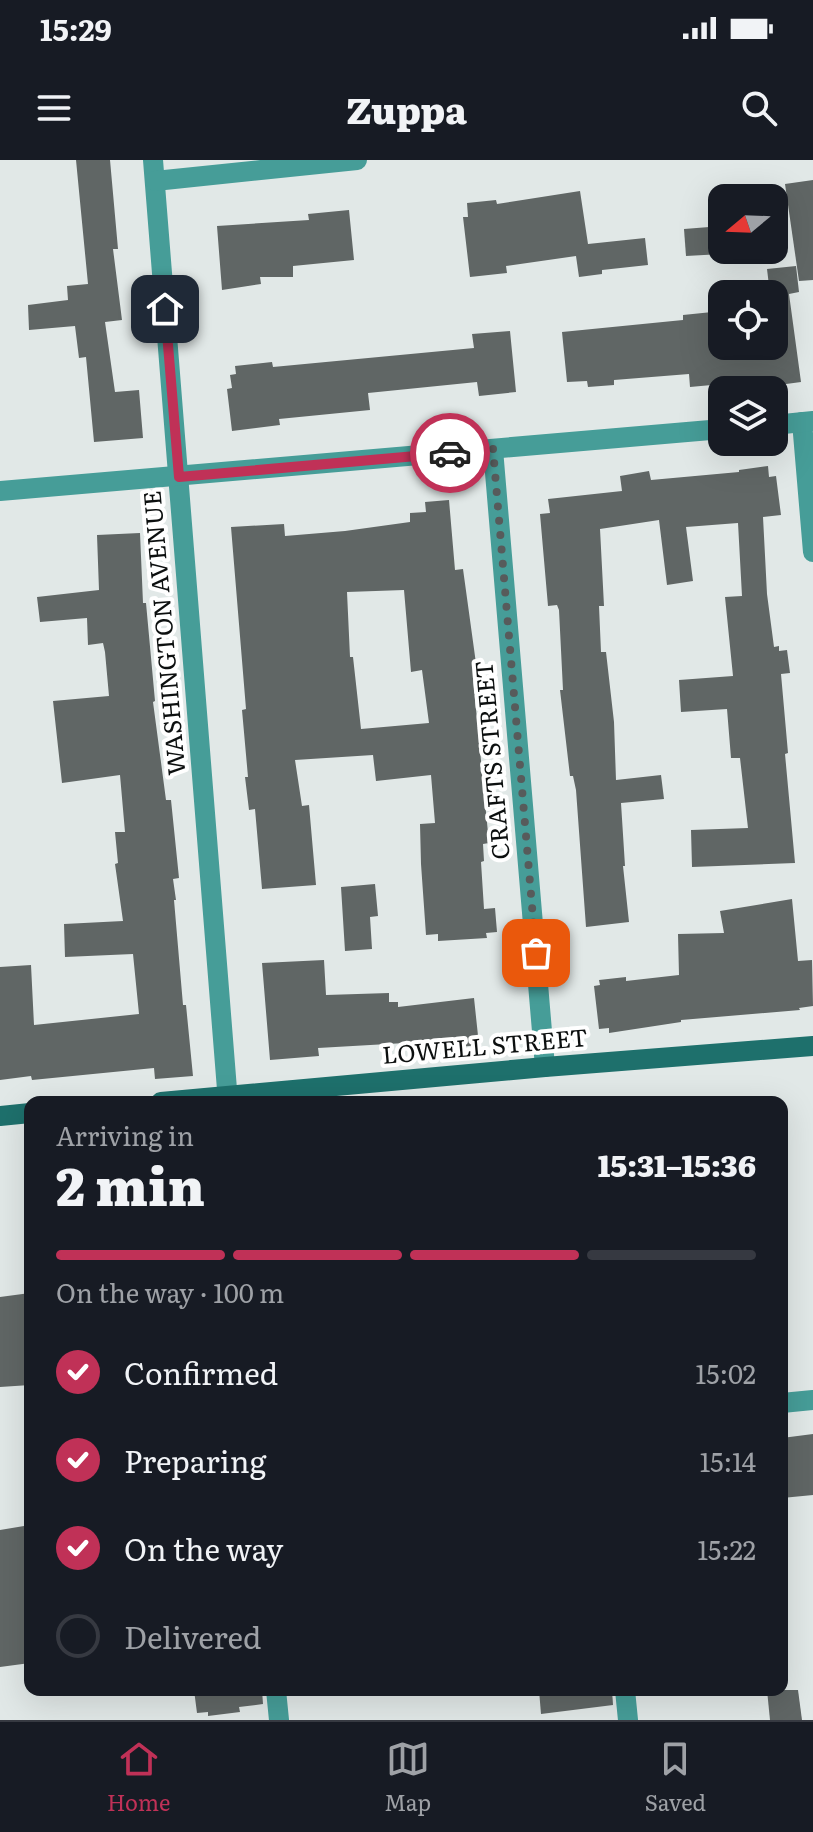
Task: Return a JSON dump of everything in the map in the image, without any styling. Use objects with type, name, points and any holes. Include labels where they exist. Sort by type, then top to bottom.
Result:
[{"type":"street","name":"WASHINGTON AVENUE","points":[[153,160],[228,1096]]},
{"type":"street","points":[[155,181],[357,160]]},
{"type":"street","points":[[807,422],[813,552]]},
{"type":"street","points":[[0,491],[708,430]]},
{"type":"street","name":"CRAFTS STREET","points":[[493,449],[545,1067]]},
{"type":"street","name":"LOWELL STREET","points":[[258,1096],[545,1067],[813,1046]]},
{"type":"street","points":[[0,1116],[24,1114]]},
{"type":"street","points":[[788,1402],[813,1400]]},
{"type":"street","points":[[277,1696],[279,1720]]},
{"type":"street","points":[[626,1696],[628,1720]]},
{"type":"building","points":[[76,160],[110,160],[118,249],[113,249],[122,320],[105,322],[115,392],[139,390],[143,438],[94,442],[86,357],[79,358],[75,326],[29,330],[28,305],[68,300],[67,286],[88,284]]},
{"type":"building","points":[[813,180],[813,280],[799,281],[788,184],[785,184]]},
{"type":"building","points":[[580,191],[588,244],[645,238],[648,265],[602,270],[602,274],[579,277],[576,256],[506,266],[507,273],[470,277],[463,217],[468,217],[467,203],[496,200],[497,204]]},
{"type":"building","points":[[349,210],[354,260],[293,266],[293,277],[260,277],[261,284],[222,290],[217,226],[309,220],[308,214]]},
{"type":"building","points":[[708,227],[708,255],[686,256],[684,229]]},
{"type":"building","points":[[796,266],[799,292],[789,294],[801,382],[788,384],[788,376],[708,376],[708,385],[690,387],[689,374],[614,380],[614,385],[588,387],[587,381],[567,382],[562,332],[683,320],[683,315],[708,312],[708,360],[788,360],[788,280],[768,280],[767,269]]},
{"type":"building","points":[[510,331],[516,392],[479,396],[477,382],[368,393],[370,410],[279,419],[280,425],[232,431],[227,389],[232,388],[230,375],[236,374],[235,366],[272,362],[273,367],[474,348],[472,334]]},
{"type":"building","points":[[768,466],[769,477],[776,476],[781,515],[763,517],[767,594],[774,647],[779,646],[779,651],[787,650],[790,673],[781,674],[795,863],[692,867],[691,830],[748,828],[740,758],[731,758],[727,709],[681,712],[679,680],[733,676],[725,597],[742,596],[738,523],[686,527],[693,581],[667,585],[659,520],[600,529],[604,606],[599,606],[601,652],[606,652],[614,722],[616,780],[661,775],[664,799],[621,803],[629,922],[586,927],[576,790],[573,776],[570,776],[560,690],[563,690],[559,610],[557,605],[548,606],[540,514],[550,513],[548,499],[622,491],[620,476],[649,471],[651,480],[739,472]]},
{"type":"building","points":[[449,500],[455,570],[463,569],[478,678],[473,678],[489,843],[483,844],[484,861],[481,862],[484,909],[495,908],[497,932],[486,933],[487,938],[438,941],[438,934],[426,935],[420,824],[435,823],[431,775],[376,781],[373,755],[295,760],[302,806],[309,805],[316,885],[262,889],[255,809],[249,810],[242,710],[246,709],[231,527],[284,524],[285,536],[345,531],[410,522],[410,513],[426,512],[425,502]],"holes":[[[404,590],[411,672],[422,670],[429,723],[361,729],[353,657],[350,657],[347,592]]]},
{"type":"building","points":[[140,533],[153,702],[166,800],[171,800],[179,878],[173,879],[174,900],[193,1076],[155,1079],[154,1068],[32,1080],[31,1076],[0,1080],[0,967],[31,965],[34,1025],[139,1014],[133,954],[65,957],[64,924],[123,921],[115,864],[118,863],[115,832],[125,832],[120,775],[62,783],[53,701],[109,696],[103,643],[88,645],[87,618],[40,622],[37,597],[99,590],[97,535]]},
{"type":"building","points":[[375,884],[378,916],[370,917],[372,949],[345,951],[341,887]]},
{"type":"building","points":[[792,899],[798,961],[812,960],[813,1006],[800,1010],[681,1020],[609,1033],[609,1028],[599,1029],[594,986],[600,985],[599,980],[626,977],[626,981],[679,975],[678,934],[724,933],[720,911]]},
{"type":"building","points":[[324,960],[326,995],[389,993],[389,1002],[398,1002],[398,1007],[474,998],[479,1045],[441,1049],[440,1041],[318,1048],[319,1056],[270,1060],[262,963]]},
{"type":"building","points":[[24,1294],[24,1385],[0,1387],[0,1297]]},
{"type":"building","points":[[813,1434],[813,1495],[788,1497],[788,1437]]},
{"type":"building","points":[[24,1526],[24,1664],[0,1667],[0,1530]]},
{"type":"building","points":[[788,1690],[798,1690],[802,1720],[770,1720],[768,1696],[788,1696]]},
{"type":"building","points":[[195,1696],[262,1696],[263,1704],[239,1707],[240,1712],[208,1716],[208,1712],[197,1713]]},
{"type":"building","points":[[540,1696],[612,1696],[613,1705],[541,1714]]},
{"type":"way so far","points":[[450,453],[493,449],[536,953]]},
{"type":"route","points":[[165,309],[179,477],[450,453]]}]
